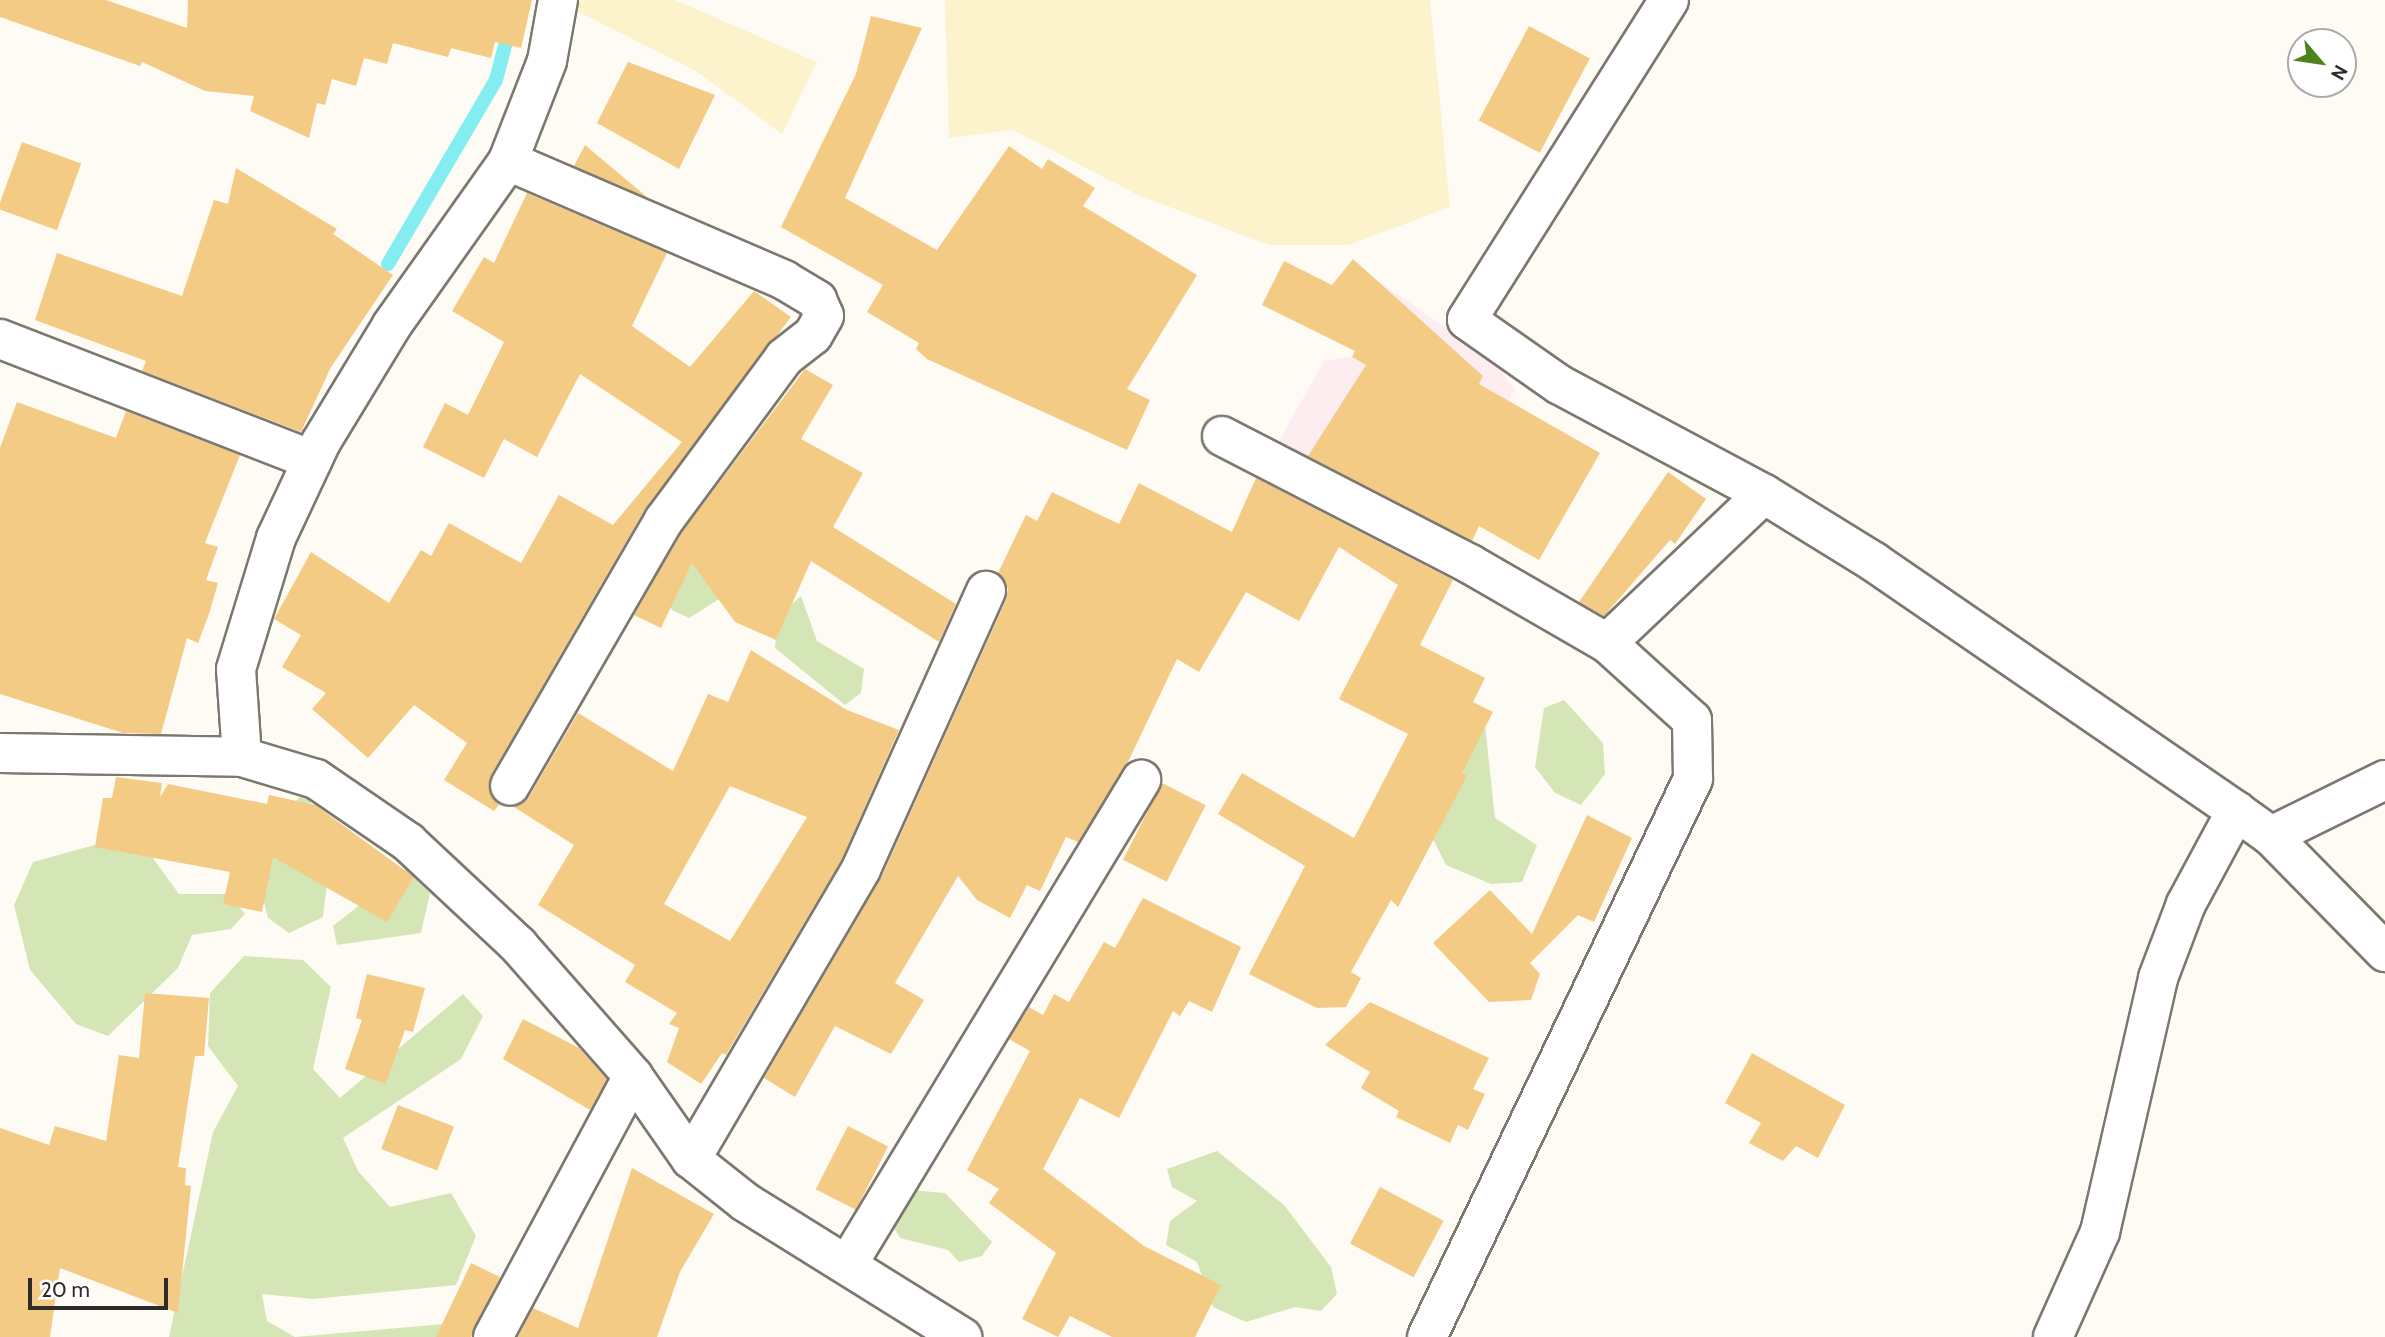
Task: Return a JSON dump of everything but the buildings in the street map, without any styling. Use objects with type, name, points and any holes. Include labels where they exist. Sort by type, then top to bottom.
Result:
[{"type":"street","points":[[242,757],[236,668],[261,574],[312,460],[392,325],[508,161],[547,61],[558,0]]},
{"type":"street","points":[[1669,0],[1467,320],[1570,391],[1764,494],[2236,811],[2271,836],[2385,952]]},
{"type":"street","points":[[508,161],[784,280],[817,300],[824,316],[813,335],[783,358],[664,520],[510,786]]},
{"type":"street","points":[[0,340],[312,460]]},
{"type":"street","points":[[1223,436],[1470,564],[1607,643],[1692,720],[1693,779],[1427,1337]]},
{"type":"street","points":[[1607,643],[1764,494]]},
{"type":"street","points":[[691,1159],[861,869],[986,591]]},
{"type":"street","points":[[0,753],[242,757],[316,779],[408,842],[517,945],[633,1076],[691,1159],[745,1202],[849,1262],[962,1337]]},
{"type":"street","points":[[849,1262],[1141,780]]},
{"type":"street","points":[[2271,836],[2385,780]]},
{"type":"street","points":[[2053,1337],[2103,1220],[2158,978],[2186,904],[2236,811]]},
{"type":"street","points":[[493,1337],[633,1076]]},
{"type":"shaded area","points":[[1377,280],[1492,360],[1515,389],[1439,531],[1275,448],[1324,361],[1352,356],[1390,297]]},
{"type":"green space","points":[[694,549],[732,591],[689,618],[672,610],[647,574]]},
{"type":"green space","points":[[801,596],[817,641],[864,669],[861,693],[845,705],[775,648],[778,616]]},
{"type":"green space","points":[[1564,700],[1603,743],[1605,774],[1581,805],[1555,793],[1535,767],[1544,708]]},
{"type":"green space","points":[[1485,725],[1495,818],[1537,845],[1522,882],[1491,884],[1446,865],[1433,839],[1454,757]]},
{"type":"green space","points":[[307,789],[328,875],[323,917],[289,933],[268,918],[260,887],[282,816]]},
{"type":"green space","points":[[116,839],[144,846],[179,894],[229,894],[245,914],[231,929],[192,935],[178,968],[108,1036],[76,1024],[30,970],[14,905],[33,862]]},
{"type":"green space","points":[[405,869],[430,893],[421,933],[337,945],[333,926]]},
{"type":"green space","points":[[244,956],[303,960],[331,987],[313,1069],[340,1098],[463,994],[483,1016],[461,1059],[343,1138],[358,1171],[390,1207],[451,1193],[476,1236],[456,1285],[313,1299],[262,1294],[267,1321],[295,1337],[169,1337],[213,1132],[238,1086],[208,1046],[210,993]]},
{"type":"green space","points":[[1217,1151],[1284,1205],[1331,1267],[1337,1294],[1321,1311],[1295,1307],[1246,1322],[1213,1307],[1197,1262],[1166,1245],[1170,1221],[1197,1201],[1172,1187],[1167,1169]]},
{"type":"green space","points":[[910,1190],[945,1193],[992,1242],[982,1256],[959,1262],[948,1250],[900,1238],[886,1215]]},
{"type":"green space","points":[[444,1324],[460,1337],[295,1337]]},
{"type":"sand","points":[[555,0],[675,0],[817,62],[782,134],[696,71]]},
{"type":"sand","points":[[945,0],[1430,0],[1450,207],[1349,245],[1269,245],[1136,194],[1013,130],[949,138]]},
{"type":"waterway","points":[[388,264],[496,80],[517,0]]}]
